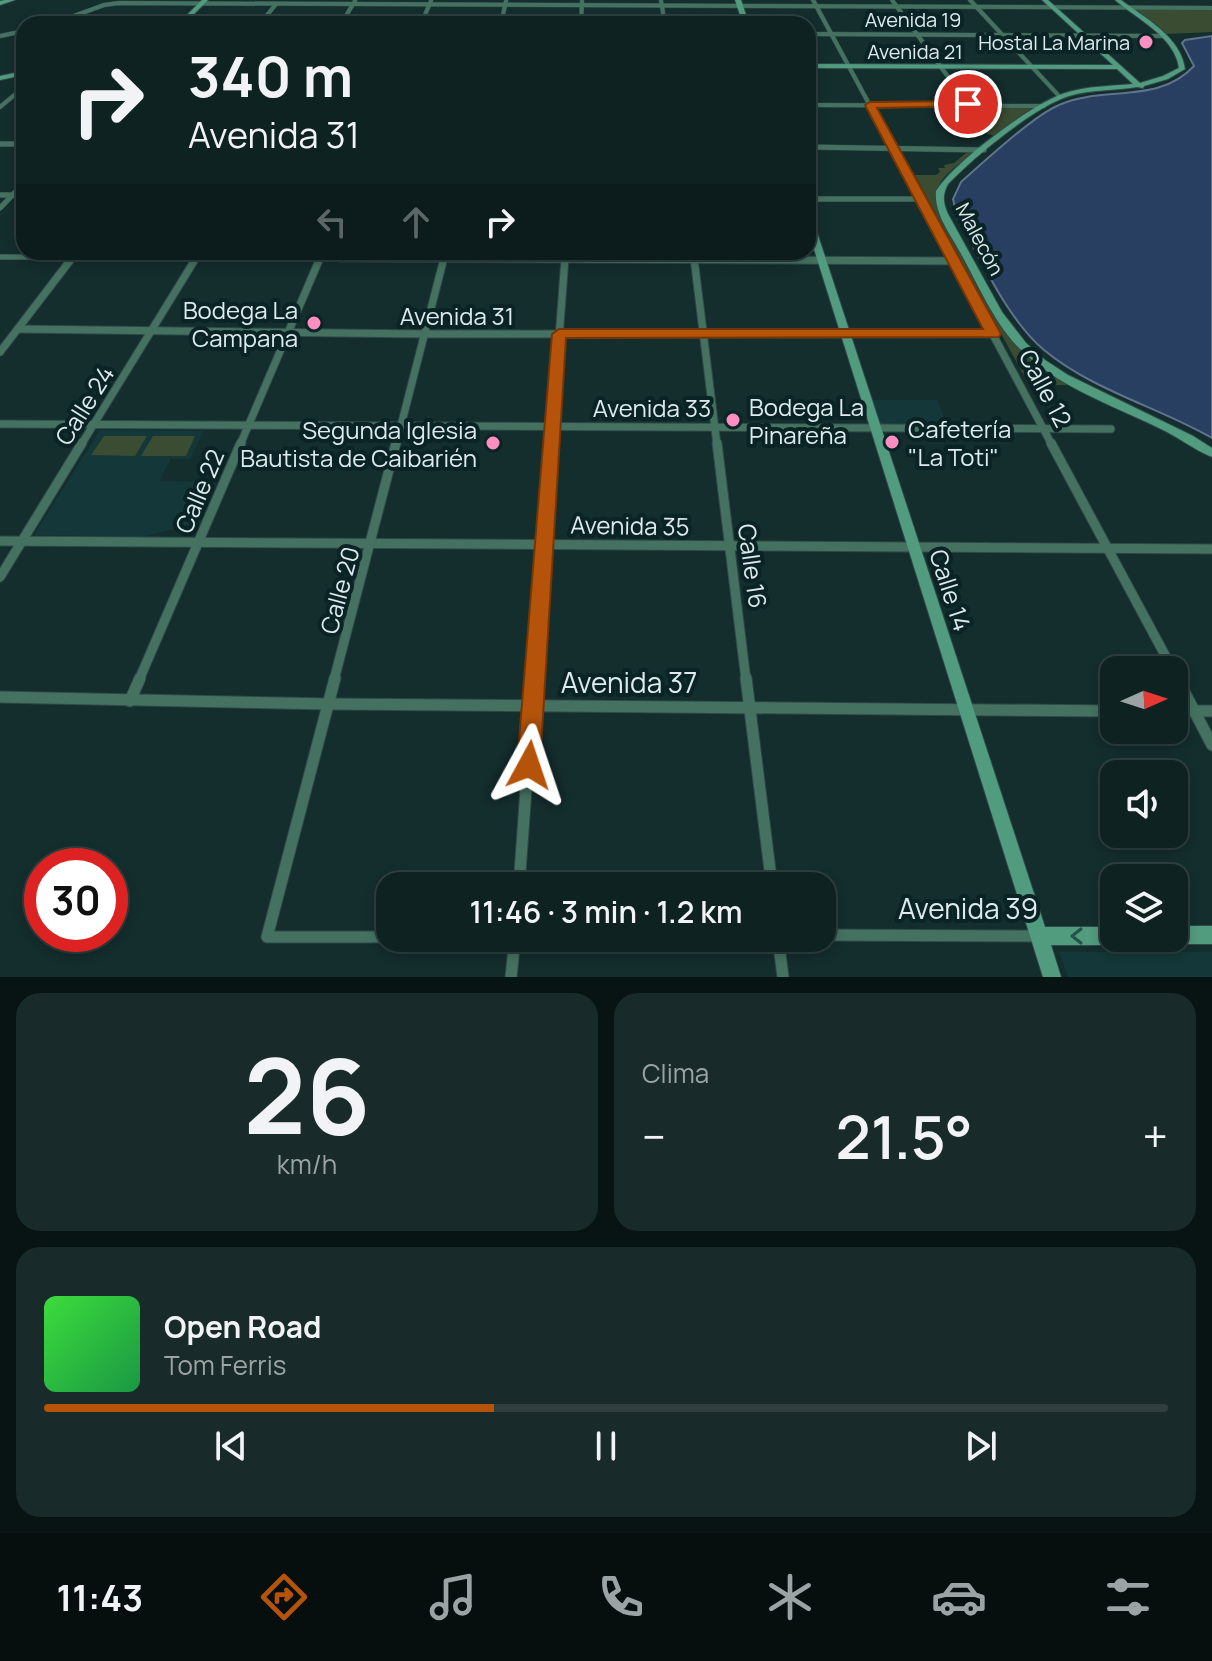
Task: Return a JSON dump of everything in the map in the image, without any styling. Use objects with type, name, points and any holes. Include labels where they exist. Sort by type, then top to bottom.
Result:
[{"type":"main road","points":[[0,3],[12,0]]},
{"type":"main road","points":[[1045,0],[1141,87]]},
{"type":"main road","points":[[1118,0],[1163,37]]},
{"type":"main road","name":"Malecón","points":[[1163,37],[1176,49],[1183,63],[1182,69],[1159,82],[1141,87],[1060,97],[945,181],[940,199],[946,217],[1010,331],[1023,346],[1054,370],[1177,430],[1212,453]]},
{"type":"main road","name":"Avenida 21","points":[[816,66],[1119,67]]},
{"type":"main road","name":"Calle 14","points":[[816,242],[1052,977]]},
{"type":"main road","points":[[1188,935],[1212,935]]},
{"type":"main road","name":"Avenida 39","points":[[1039,936],[1100,936]]},
{"type":"street","points":[[892,0],[977,116]]},
{"type":"street","points":[[970,0],[1060,97]]},
{"type":"street","points":[[75,16],[112,3],[203,2],[815,3],[1212,8]]},
{"type":"street","name":"Calle 12","points":[[815,3],[1165,656]]},
{"type":"street","name":"Avenida 19","points":[[816,34],[1163,37]]},
{"type":"street","points":[[0,107],[16,94]]},
{"type":"street","points":[[0,100],[16,100]]},
{"type":"street","points":[[816,105],[1044,106]]},
{"type":"street","points":[[816,147],[984,150]]},
{"type":"street","points":[[0,208],[16,191]]},
{"type":"street","points":[[0,195],[16,195]]},
{"type":"street","points":[[816,199],[922,199]]},
{"type":"street","points":[[0,352],[70,260]]},
{"type":"street","name":"Calle 24","points":[[0,577],[195,260]]},
{"type":"street","name":"Calle 22","points":[[130,701],[320,260]]},
{"type":"street","name":"Calle 20","points":[[376,937],[267,937],[444,260]]},
{"type":"street","points":[[520,872],[565,260]]},
{"type":"street","name":"Calle 16","points":[[694,260],[770,872]]},
{"type":"street","points":[[796,260],[954,261]]},
{"type":"street","name":"Avenida 31","points":[[18,329],[425,334],[993,334]]},
{"type":"street","name":"Avenida 33","points":[[0,424],[1111,429]]},
{"type":"street","name":"Avenida 35","points":[[0,541],[1212,549]]},
{"type":"street","name":"Avenida 37","points":[[0,697],[330,704],[1100,711]]},
{"type":"street","name":"Calle 12","points":[[1188,700],[1212,745]]},
{"type":"street","points":[[1188,711],[1212,711]]},
{"type":"street","name":"Avenida 39","points":[[836,935],[1039,936]]},
{"type":"street","points":[[511,977],[514,952]]},
{"type":"street","points":[[780,952],[783,977]]},
{"type":"shaded area","points":[[873,400],[937,400],[947,423],[881,424]]},
{"type":"shaded area","points":[[100,430],[204,431],[190,459],[171,459],[159,481],[214,482],[195,524],[141,537],[34,535]]},
{"type":"shaded area","points":[[1059,952],[1212,952],[1212,977],[1068,977]]},
{"type":"green space","points":[[1131,8],[1212,9],[1212,32],[1166,34]]},
{"type":"green space","points":[[975,105],[1032,108],[996,136],[987,134],[989,126]]},
{"type":"green space","points":[[967,152],[974,152],[940,183],[936,200],[939,210],[1009,336],[1031,359],[1071,385],[1029,385],[915,175],[936,175],[940,172],[938,168],[945,168],[944,165],[954,163]]},
{"type":"green space","points":[[104,436],[147,436],[135,456],[91,455]]},
{"type":"green space","points":[[153,436],[195,436],[186,456],[141,456]]},
{"type":"water","points":[[1212,36],[1212,438],[1083,376],[1044,350],[1018,322],[996,288],[957,217],[953,199],[961,182],[1048,111],[1076,99],[1164,86],[1194,66],[1182,43]]},
{"type":"place","name":"Hostal La Marina","points":[[1146,42]]},
{"type":"place","name":"Bodega La Campana","points":[[314,323]]},
{"type":"place","name":"Bodega La Pinareña","points":[[733,420]]},
{"type":"place","name":"Cafetería \"La Toti\"","points":[[892,442]]},
{"type":"place","name":"Segunda Iglesia Bautista de Caibarién","points":[[493,443]]},
{"type":"route","points":[[529,765],[559,334],[993,334],[870,105],[968,104]]}]
